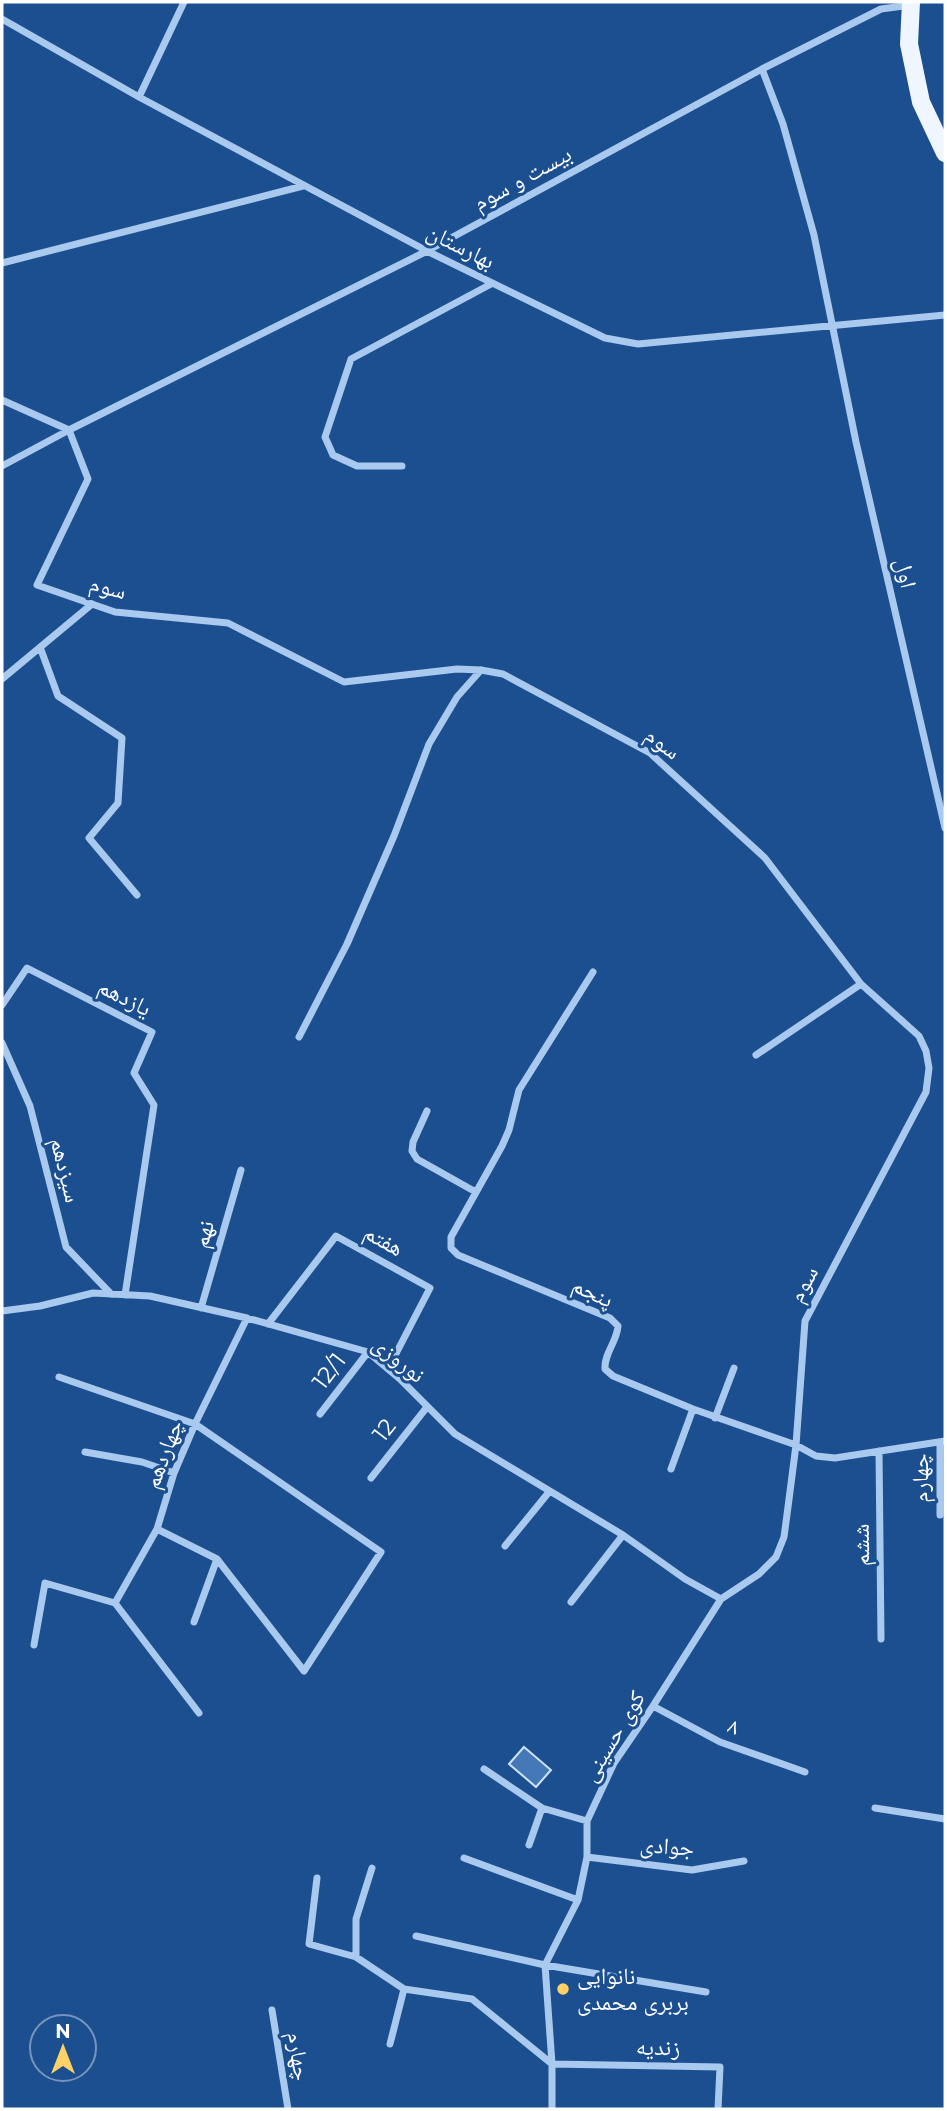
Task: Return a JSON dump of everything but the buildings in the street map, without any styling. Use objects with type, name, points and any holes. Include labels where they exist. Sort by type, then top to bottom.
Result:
[{"type":"main road","points":[[911,3],[909,44],[921,102],[945,153]]},
{"type":"street","points":[[139,97],[184,2]]},
{"type":"street","name":"بیست و سوم","points":[[2,466],[427,251],[762,69],[881,9],[911,3]]},
{"type":"street","name":"بهارستان","points":[[2,19],[304,186],[491,284],[605,338],[638,344],[945,315]]},
{"type":"street","name":"اول","points":[[762,69],[783,124],[807,210],[834,326],[839,365],[856,442],[945,828]]},
{"type":"street","points":[[2,263],[304,186]]},
{"type":"street","points":[[401,466],[357,466],[333,456],[325,437],[351,359],[491,284]]},
{"type":"street","points":[[2,400],[69,430]]},
{"type":"street","name":"سوم","points":[[69,430],[88,480],[37,586],[116,612],[228,623],[344,682],[457,669],[503,674],[650,753],[765,858],[861,984],[919,1036],[926,1051],[929,1068],[926,1092],[805,1321],[796,1445],[784,1537],[776,1557],[759,1574],[720,1599]]},
{"type":"street","points":[[2,679],[92,604]]},
{"type":"street","points":[[40,647],[58,696],[122,737],[118,803],[89,838],[137,895]]},
{"type":"street","points":[[299,1037],[347,944],[394,836],[429,744],[457,697],[481,670]]},
{"type":"street","name":"یازدهم","points":[[2,1005],[27,968],[152,1032],[134,1073],[154,1105],[125,1295]]},
{"type":"street","points":[[428,1111],[413,1142],[412,1151],[417,1159],[474,1191],[502,1146],[523,1083],[593,972]]},
{"type":"street","points":[[755,1055],[861,984]]},
{"type":"street","name":"سیزدهم","points":[[2,1043],[30,1106],[66,1247],[112,1294]]},
{"type":"street","name":"نهم","points":[[201,1308],[242,1170]]},
{"type":"street","name":"پنجم","points":[[474,1191],[450,1237],[451,1248],[458,1255],[610,1318],[618,1326],[617,1335],[604,1359],[605,1369],[613,1376],[715,1418],[796,1445]]},
{"type":"street","name":"هفتم","points":[[268,1324],[336,1236],[430,1287],[388,1369]]},
{"type":"street","name":"نوروزی","points":[[2,1311],[40,1306],[93,1293],[150,1296],[247,1318],[368,1352],[455,1434],[623,1535],[685,1579],[720,1599]]},
{"type":"street","name":"چهاردهم","points":[[116,1603],[157,1529],[174,1473],[194,1424],[247,1318]]},
{"type":"street","name":"12/1","points":[[320,1414],[368,1352]]},
{"type":"street","points":[[715,1418],[734,1368]]},
{"type":"street","points":[[60,1377],[194,1424],[381,1552],[304,1671],[217,1559],[157,1529]]},
{"type":"street","name":"12","points":[[371,1478],[427,1407]]},
{"type":"street","points":[[671,1469],[692,1409]]},
{"type":"street","points":[[796,1445],[816,1456],[835,1458],[942,1441]]},
{"type":"street","name":"چهارم","points":[[940,1515],[942,1441]]},
{"type":"street","name":"ششم","points":[[879,1451],[881,1639]]},
{"type":"street","points":[[85,1452],[142,1462],[174,1473]]},
{"type":"street","points":[[505,1546],[549,1492]]},
{"type":"street","points":[[571,1602],[623,1535]]},
{"type":"street","points":[[194,1622],[217,1559]]},
{"type":"street","points":[[34,1645],[45,1584],[116,1603],[199,1713]]},
{"type":"street","name":"کوی حسینی","points":[[545,1965],[578,1900],[587,1857],[587,1821],[614,1763],[720,1599]]},
{"type":"street","name":"۸","points":[[653,1706],[720,1742],[805,1772]]},
{"type":"street","points":[[484,1769],[542,1808],[587,1821]]},
{"type":"street","points":[[529,1845],[542,1808]]},
{"type":"street","points":[[875,1808],[945,1819]]},
{"type":"street","name":"جوادی","points":[[587,1857],[692,1870],[744,1861]]},
{"type":"street","points":[[464,1858],[578,1900]]},
{"type":"street","points":[[356,1957],[356,1919],[372,1868]]},
{"type":"street","points":[[317,1878],[309,1944],[356,1957],[404,1989],[472,1999],[552,2064]]},
{"type":"street","points":[[416,1936],[545,1965],[706,1992]]},
{"type":"street","points":[[545,1965],[552,2064],[552,2109]]},
{"type":"street","points":[[390,2044],[404,1989]]},
{"type":"street","name":"چهارم","points":[[272,2010],[288,2109]]},
{"type":"street","name":"زندیه","points":[[552,2064],[720,2067],[718,2109]]},
{"type":"place","name":"نانوایی بربری محمدی","points":[[563,1989]]}]
